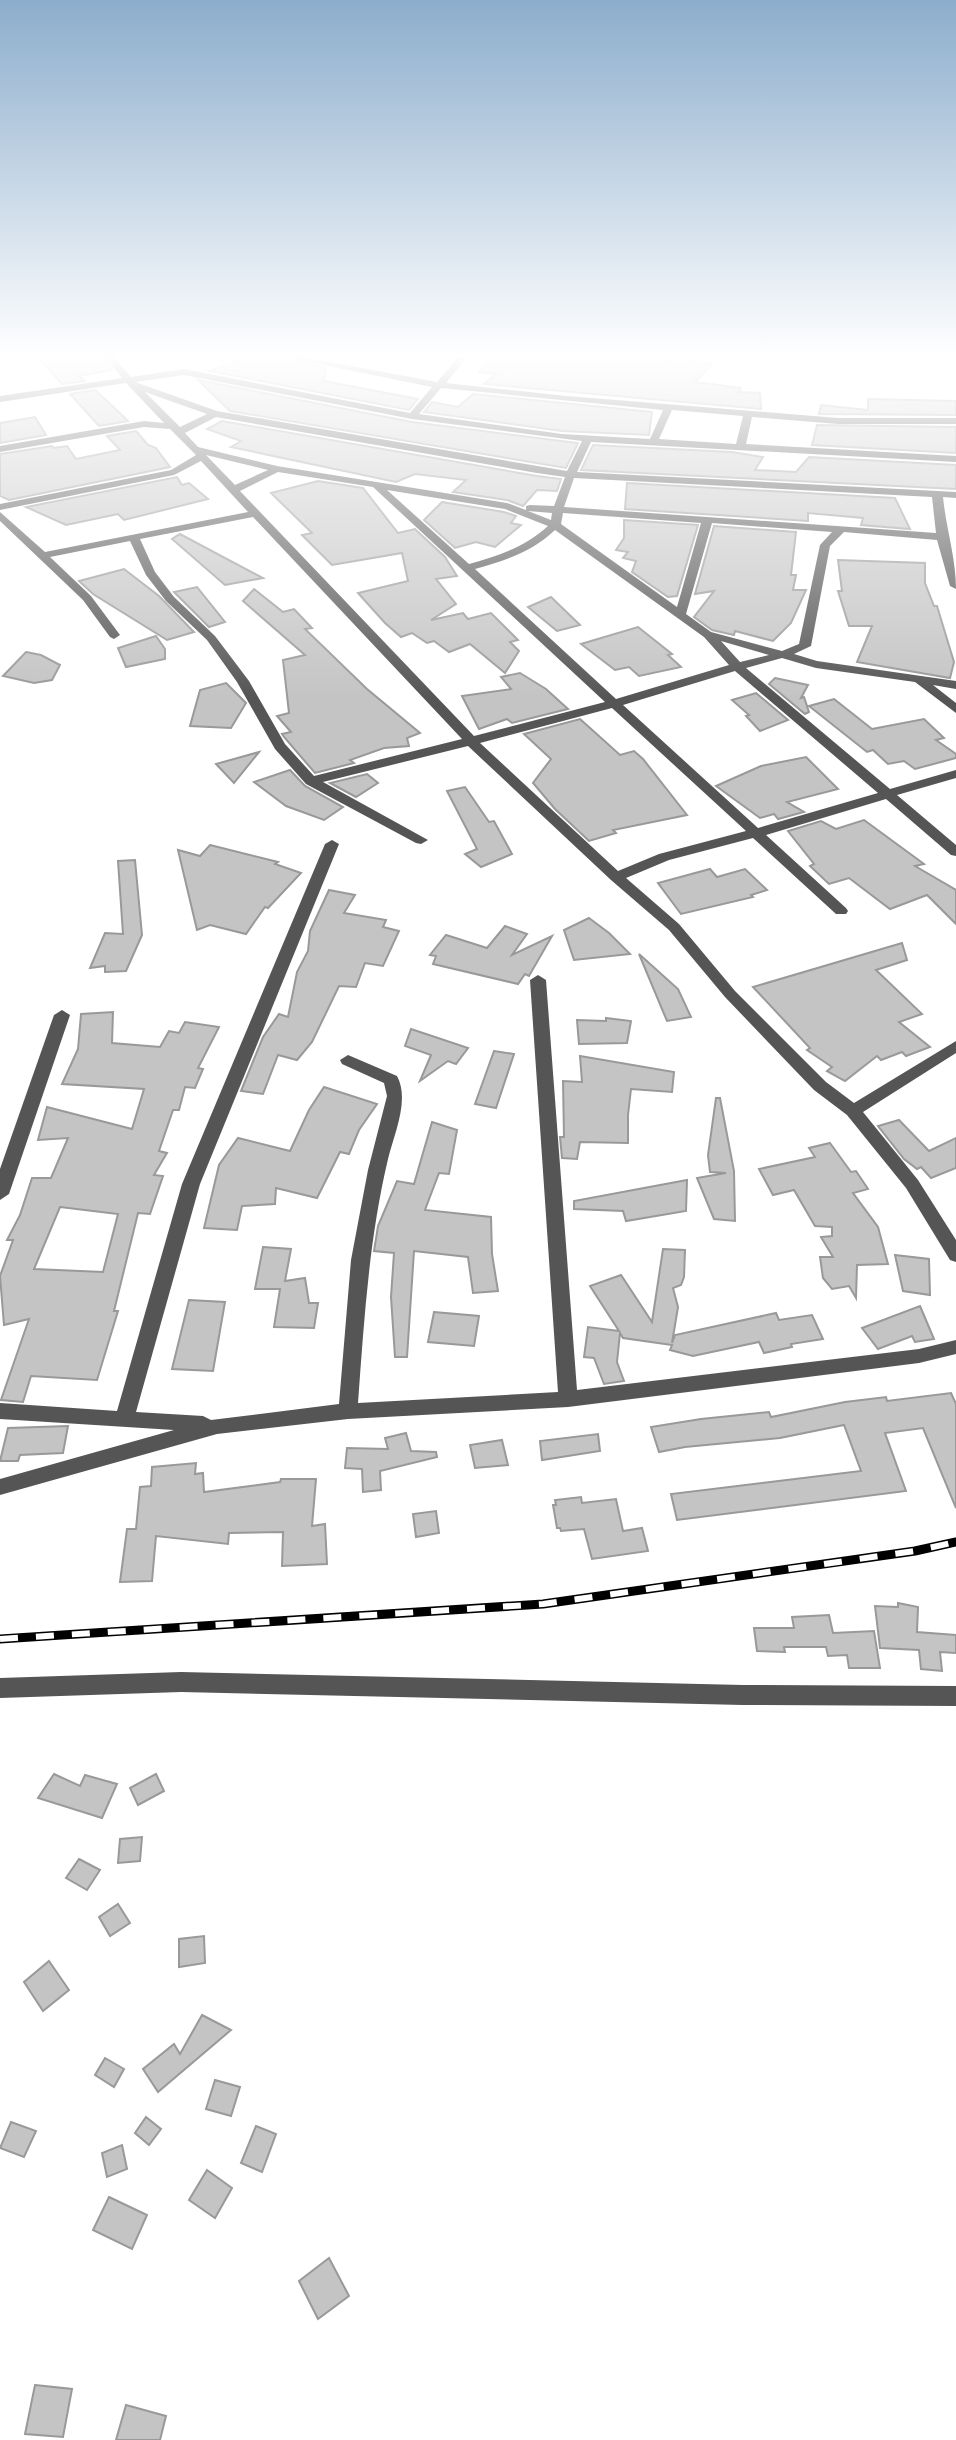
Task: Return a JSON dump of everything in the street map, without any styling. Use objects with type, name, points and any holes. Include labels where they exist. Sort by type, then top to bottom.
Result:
[{"type":"street","points":[[205,470],[208,476]]},
{"type":"street","points":[[234,490],[274,470]]},
{"type":"street","points":[[281,470],[506,506],[942,537]]},
{"type":"street","points":[[544,470],[569,474],[956,495]]},
{"type":"street","points":[[467,568],[507,556],[542,537],[555,525],[556,511],[571,470]]},
{"type":"street","points":[[0,506],[174,472],[208,476],[234,490],[470,740],[616,877],[674,927],[730,994],[820,1086],[853,1111],[912,1184],[956,1255]]},
{"type":"street","points":[[376,485],[841,911]]},
{"type":"street","points":[[937,495],[942,537],[956,586]]},
{"type":"street","points":[[506,506],[555,525],[707,634],[737,666],[956,852]]},
{"type":"street","points":[[44,555],[258,513]]},
{"type":"street","points":[[0,515],[87,598],[114,635]]},
{"type":"street","points":[[680,615],[706,521]]},
{"type":"street","points":[[798,527],[825,545]]},
{"type":"street","points":[[816,664],[805,646],[825,545],[841,528]]},
{"type":"street","points":[[134,538],[150,573],[170,599],[211,638],[243,681],[280,746],[311,781],[421,840]]},
{"type":"street","points":[[707,634],[816,664],[956,685]]},
{"type":"street","points":[[311,781],[614,705],[737,666],[783,656],[805,646]]},
{"type":"street","points":[[919,680],[956,709]]},
{"type":"street","points":[[616,877],[664,857],[956,774]]},
{"type":"street","points":[[124,1419],[191,1184],[332,844]]},
{"type":"street","points":[[538,980],[568,1399]]},
{"type":"street","points":[[0,1194],[8,1149],[62,1015]]},
{"type":"street","points":[[853,1111],[956,1046]]},
{"type":"street","points":[[348,1060],[391,1080],[395,1096],[377,1170],[360,1261],[348,1411]]},
{"type":"street","points":[[0,1487],[217,1426],[348,1411],[568,1399],[919,1356],[956,1347]]},
{"type":"street","points":[[0,1411],[217,1426]]},
{"type":"street","points":[[0,1688],[181,1682],[743,1695],[956,1696]]},
{"type":"building","points":[[0,470],[156,470],[9,500],[0,496]]},
{"type":"building","points":[[339,470],[502,470],[561,479],[557,491],[537,490],[523,506],[507,500],[453,492],[466,480],[415,474],[396,482]]},
{"type":"building","points":[[581,470],[956,470],[956,489]]},
{"type":"building","points":[[177,477],[182,485],[189,483],[208,499],[124,520],[118,514],[66,525],[26,507]]},
{"type":"building","points":[[318,481],[363,488],[398,533],[415,529],[445,557],[457,576],[436,579],[456,604],[431,620],[463,613],[468,619],[491,613],[518,640],[510,642],[519,651],[505,673],[470,644],[449,652],[434,641],[427,643],[412,633],[401,637],[385,623],[358,593],[408,581],[402,553],[332,565],[302,535],[312,533],[271,493]]},
{"type":"building","points":[[627,483],[895,498],[910,529],[861,525],[863,518],[808,513],[808,521],[625,509]]},
{"type":"building","points":[[442,502],[504,512],[516,516],[511,523],[521,525],[495,547],[476,542],[455,548],[424,520]]},
{"type":"building","points":[[624,520],[698,525],[677,596],[668,597],[632,572],[636,561],[623,558],[628,552],[616,550],[624,538]]},
{"type":"building","points":[[714,526],[796,532],[791,575],[796,575],[793,590],[806,590],[791,623],[773,641],[735,631],[734,635],[712,630],[694,617],[714,591],[695,594]]},
{"type":"building","points":[[180,534],[263,578],[225,585],[172,539]]},
{"type":"building","points":[[838,560],[925,563],[925,583],[934,606],[937,606],[954,662],[950,678],[857,662],[872,626],[849,626],[838,591],[842,591]]},
{"type":"building","points":[[124,569],[159,596],[194,632],[167,640],[93,594],[79,581]]},
{"type":"building","points":[[197,587],[225,622],[209,627],[174,592]]},
{"type":"building","points":[[254,589],[283,612],[294,609],[312,628],[305,629],[367,689],[420,733],[407,738],[409,746],[384,748],[350,760],[354,763],[315,773],[282,734],[291,732],[277,716],[289,713],[283,660],[305,655],[243,601]]},
{"type":"building","points":[[551,597],[580,625],[557,631],[528,607]]},
{"type":"building","points":[[638,627],[672,654],[668,655],[681,667],[639,676],[629,667],[615,670],[581,644]]},
{"type":"building","points":[[156,636],[165,649],[165,659],[126,667],[118,648]]},
{"type":"building","points":[[26,652],[41,655],[60,665],[52,680],[34,683],[3,676]]},
{"type":"building","points":[[520,673],[546,689],[568,709],[512,723],[507,719],[479,729],[462,696],[511,689],[501,677]]},
{"type":"building","points":[[775,678],[808,685],[801,698],[804,697],[809,712],[805,714],[769,684]]},
{"type":"building","points":[[226,683],[246,703],[231,728],[190,726],[200,690]]},
{"type":"building","points":[[756,693],[788,720],[760,731],[746,716],[749,715],[732,700]]},
{"type":"building","points":[[834,699],[872,729],[924,719],[944,738],[936,740],[956,754],[956,758],[915,769],[904,761],[888,764],[873,750],[867,752],[809,706]]},
{"type":"building","points":[[580,719],[620,755],[634,751],[643,759],[687,815],[613,830],[616,833],[589,841],[555,809],[533,783],[551,759],[524,734]]},
{"type":"building","points":[[259,752],[234,783],[216,764]]},
{"type":"building","points":[[806,757],[838,789],[787,802],[804,812],[778,819],[774,814],[760,818],[716,786],[761,766]]},
{"type":"building","points":[[290,770],[305,786],[343,807],[324,820],[286,806],[254,782]]},
{"type":"building","points":[[367,774],[378,783],[356,797],[330,783]]},
{"type":"building","points":[[465,787],[489,822],[494,821],[512,854],[481,867],[465,854],[477,849],[447,791]]},
{"type":"building","points":[[864,820],[924,864],[915,866],[956,890],[956,924],[927,895],[890,909],[849,878],[829,884],[810,866],[814,864],[788,831],[821,821],[836,829]]},
{"type":"building","points":[[210,845],[278,862],[275,864],[301,873],[268,908],[265,907],[246,934],[210,925],[197,930],[178,850],[200,856]]},
{"type":"building","points":[[135,860],[142,935],[126,971],[105,972],[105,966],[90,968],[105,933],[123,934],[118,861]]},
{"type":"building","points":[[710,869],[717,877],[745,869],[767,890],[751,895],[753,897],[681,914],[658,883]]},
{"type":"building","points":[[329,890],[355,895],[344,913],[386,920],[383,927],[399,931],[383,966],[365,963],[356,987],[339,986],[312,1042],[297,1060],[278,1055],[263,1094],[241,1091],[263,1037],[279,1014],[288,1017],[297,972],[308,951],[310,931]]},
{"type":"building","points":[[589,918],[630,954],[574,960],[564,930]]},
{"type":"building","points":[[505,926],[527,934],[512,955],[552,936],[529,976],[525,974],[518,984],[433,964],[436,956],[430,955],[446,935],[487,948]]},
{"type":"building","points":[[902,943],[907,960],[876,970],[922,1014],[899,1022],[930,1047],[906,1056],[902,1052],[881,1060],[877,1056],[845,1081],[827,1071],[832,1067],[807,1050],[810,1048],[753,987]]},
{"type":"building","points":[[639,954],[678,989],[691,1017],[667,1021]]},
{"type":"building","points":[[113,1012],[112,1043],[160,1047],[169,1031],[179,1033],[185,1022],[219,1027],[198,1068],[203,1069],[195,1088],[185,1087],[179,1110],[173,1110],[159,1151],[167,1153],[154,1175],[163,1176],[150,1214],[138,1213],[114,1311],[118,1311],[97,1380],[31,1376],[23,1402],[1,1400],[29,1319],[4,1325],[0,1276],[13,1240],[7,1240],[20,1215],[32,1178],[51,1178],[68,1138],[38,1140],[47,1107],[132,1129],[144,1089],[62,1084],[78,1049],[81,1014]],"holes":[[[60,1207],[118,1214],[103,1272],[34,1269]]]},
{"type":"building","points":[[606,1018],[631,1021],[627,1043],[579,1044],[577,1020],[606,1021]]},
{"type":"building","points":[[411,1029],[468,1048],[456,1064],[448,1061],[420,1081],[431,1055],[405,1046]]},
{"type":"building","points":[[494,1051],[514,1054],[496,1108],[475,1104]]},
{"type":"building","points":[[580,1056],[674,1072],[672,1092],[631,1089],[628,1143],[580,1142],[577,1159],[562,1158],[560,1137],[564,1137],[563,1081],[582,1082]]},
{"type":"building","points":[[324,1087],[377,1104],[359,1130],[349,1154],[340,1152],[317,1198],[276,1188],[275,1204],[242,1206],[237,1230],[204,1228],[219,1165],[238,1138],[290,1151],[309,1110]]},
{"type":"building","points":[[716,1098],[720,1098],[734,1171],[735,1221],[714,1219],[697,1178],[726,1173],[710,1172],[708,1155]]},
{"type":"building","points":[[899,1120],[929,1151],[956,1138],[956,1168],[931,1178],[921,1167],[917,1169],[904,1159],[878,1126]]},
{"type":"building","points":[[432,1122],[457,1130],[449,1174],[439,1173],[425,1210],[491,1217],[492,1254],[498,1291],[473,1293],[468,1257],[414,1251],[407,1357],[395,1357],[391,1297],[394,1253],[374,1251],[378,1226],[397,1181],[414,1184]]},
{"type":"building","points":[[830,1143],[851,1172],[856,1171],[868,1189],[853,1193],[878,1227],[888,1264],[857,1265],[856,1298],[849,1286],[832,1289],[823,1278],[820,1257],[833,1257],[821,1237],[832,1236],[832,1227],[815,1226],[794,1190],[773,1195],[759,1169],[815,1157],[809,1148]]},
{"type":"building","points":[[687,1180],[686,1211],[626,1221],[623,1211],[574,1209],[574,1201]]},
{"type":"building","points":[[263,1247],[291,1249],[285,1281],[305,1278],[309,1303],[318,1303],[314,1328],[274,1327],[280,1289],[255,1289]]},
{"type":"building","points":[[663,1249],[685,1250],[684,1277],[681,1285],[673,1288],[678,1307],[672,1343],[675,1335],[776,1313],[779,1320],[812,1315],[823,1339],[791,1344],[792,1347],[764,1353],[759,1342],[693,1356],[670,1350],[672,1345],[623,1338],[620,1333],[617,1362],[624,1381],[604,1384],[594,1358],[584,1357],[588,1327],[619,1331],[590,1286],[621,1275],[652,1322]]},
{"type":"building","points":[[895,1255],[929,1259],[930,1295],[903,1291]]},
{"type":"building","points":[[189,1300],[225,1302],[213,1371],[172,1369]]},
{"type":"building","points":[[920,1306],[934,1339],[915,1342],[912,1336],[878,1349],[862,1328]]},
{"type":"building","points":[[434,1312],[479,1316],[474,1346],[428,1342]]},
{"type":"building","points":[[951,1393],[956,1404],[956,1508],[923,1428],[885,1433],[906,1491],[677,1520],[671,1494],[861,1471],[844,1425],[780,1438],[659,1452],[651,1427],[769,1412],[771,1417],[845,1402],[886,1397],[887,1401]]},
{"type":"building","points":[[68,1426],[63,1453],[20,1455],[18,1461],[0,1461],[8,1428]]},
{"type":"building","points":[[406,1433],[411,1451],[436,1452],[437,1457],[380,1471],[381,1490],[363,1492],[362,1469],[345,1468],[347,1448],[388,1449],[385,1438]]},
{"type":"building","points":[[598,1434],[600,1451],[542,1460],[540,1441]]},
{"type":"building","points":[[502,1440],[508,1465],[475,1468],[470,1445]]},
{"type":"building","points":[[196,1463],[195,1474],[203,1473],[204,1492],[280,1482],[281,1479],[316,1479],[312,1526],[325,1524],[327,1564],[282,1566],[283,1532],[229,1533],[228,1544],[156,1536],[152,1581],[120,1582],[127,1529],[136,1529],[140,1487],[151,1486],[152,1467]]},
{"type":"building","points":[[581,1497],[582,1503],[616,1499],[623,1531],[642,1528],[648,1551],[592,1559],[584,1529],[561,1531],[557,1528],[553,1505],[556,1505],[555,1500]]},
{"type":"building","points":[[436,1511],[439,1533],[416,1537],[413,1514]]},
{"type":"building","points":[[898,1603],[918,1607],[917,1632],[956,1635],[956,1653],[940,1652],[942,1671],[921,1669],[919,1650],[880,1648],[875,1606],[898,1607]]},
{"type":"building","points":[[829,1615],[833,1633],[874,1631],[880,1668],[849,1668],[847,1655],[828,1656],[826,1647],[784,1647],[785,1652],[757,1651],[754,1628],[794,1628],[792,1617]]},
{"type":"building","points":[[54,1774],[80,1786],[85,1775],[117,1784],[102,1818],[38,1798]]},
{"type":"building","points":[[156,1774],[164,1791],[138,1805],[130,1788]]},
{"type":"building","points":[[142,1837],[140,1861],[118,1863],[120,1839]]},
{"type":"building","points":[[79,1859],[100,1870],[87,1890],[66,1878]]},
{"type":"building","points":[[118,1904],[130,1923],[110,1936],[99,1917]]},
{"type":"building","points":[[204,1936],[205,1963],[179,1967],[179,1939]]},
{"type":"building","points":[[49,1961],[69,1990],[43,2011],[24,1982]]},
{"type":"building","points":[[202,2015],[231,2030],[158,2092],[143,2069],[174,2044],[180,2054]]},
{"type":"building","points":[[105,2058],[124,2069],[114,2087],[95,2075]]},
{"type":"building","points":[[215,2080],[240,2087],[231,2116],[206,2109]]},
{"type":"building","points":[[146,2117],[161,2129],[149,2145],[135,2133]]},
{"type":"building","points":[[11,2122],[36,2131],[24,2157],[0,2148]]},
{"type":"building","points":[[256,2126],[276,2134],[262,2172],[241,2163]]},
{"type":"building","points":[[122,2145],[127,2169],[107,2177],[102,2153]]},
{"type":"building","points":[[207,2170],[232,2188],[215,2218],[189,2200]]},
{"type":"building","points":[[109,2197],[147,2215],[132,2249],[93,2230]]},
{"type":"building","points":[[329,2258],[349,2296],[318,2319],[299,2281]]},
{"type":"building","points":[[35,2385],[72,2389],[63,2437],[25,2434]]},
{"type":"building","points":[[126,2405],[166,2416],[160,2440],[116,2440]]},
{"type":"railway","points":[[0,1639],[543,1604],[915,1551],[956,1542]]}]
